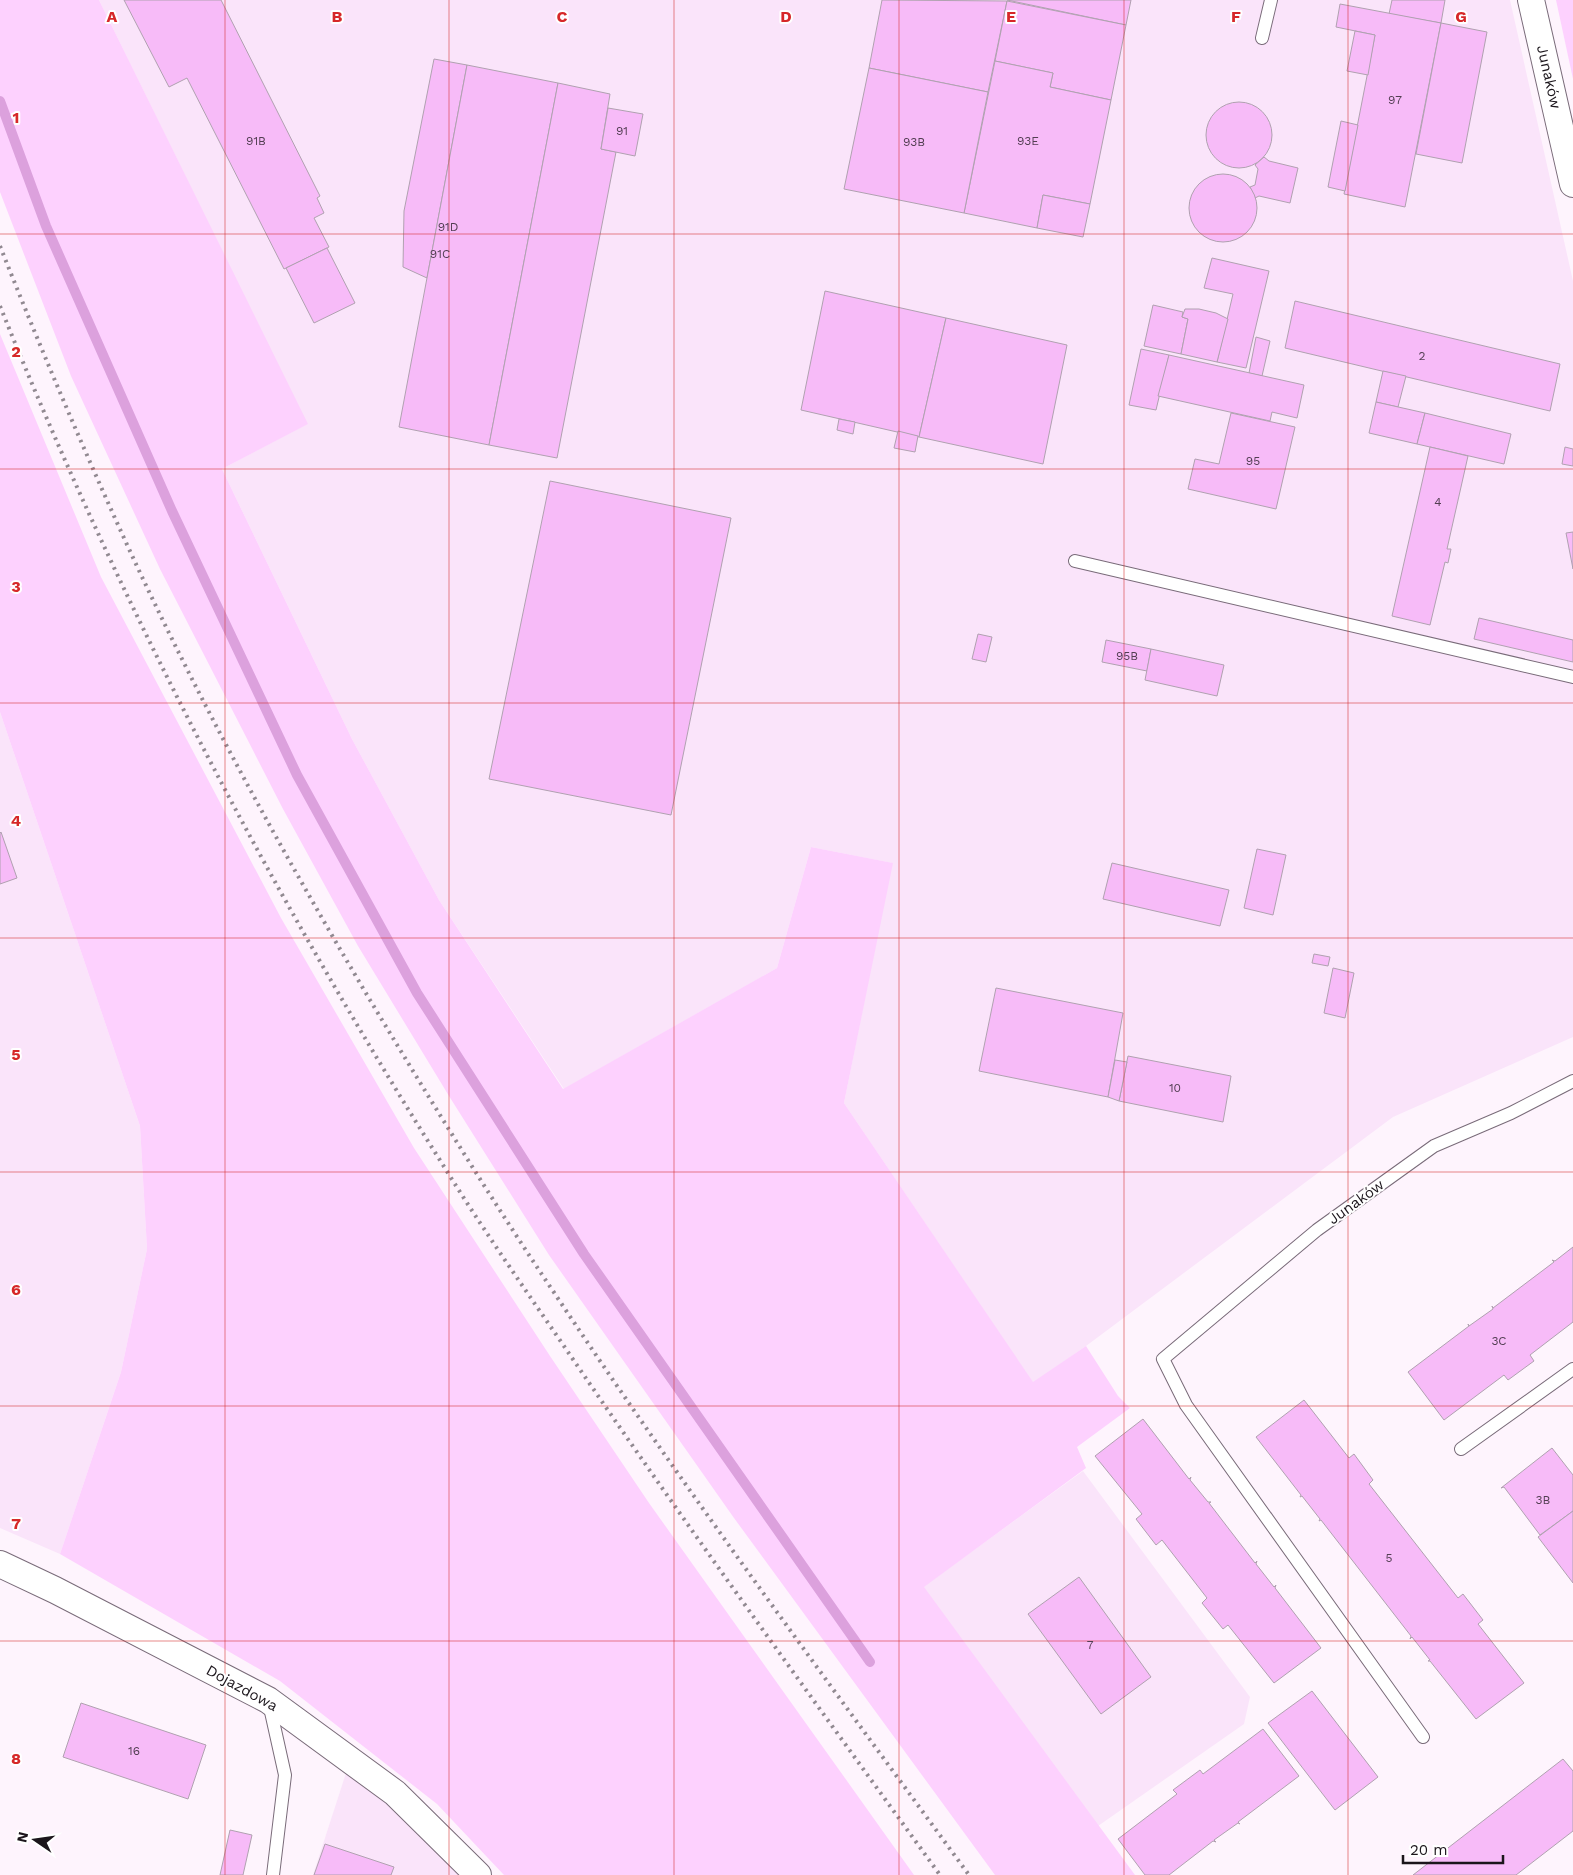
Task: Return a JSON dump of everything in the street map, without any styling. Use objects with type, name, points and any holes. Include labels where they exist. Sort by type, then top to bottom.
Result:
[{"type":"street","name":"Junaków","points":[[1531,0],[1573,184]]},
{"type":"street","name":"Dojazdowa","points":[[0,1564],[55,1590],[268,1700],[395,1793],[478,1875]]},
{"type":"lane","points":[[1262,38],[1270,0]]},
{"type":"lane","points":[[1075,561],[1573,677]]},
{"type":"lane","name":"Junaków","points":[[1423,1737],[1186,1405],[1163,1359],[1317,1230],[1434,1146],[1510,1113],[1573,1081]]},
{"type":"lane","points":[[1461,1449],[1573,1369]]},
{"type":"lane","points":[[268,1700],[285,1775],[273,1875]]},
{"type":"shaded area","points":[[0,0],[99,0],[308,424],[222,469],[352,739],[439,900],[563,1089],[777,968],[811,847],[893,863],[844,1103],[1033,1382],[1086,1346],[1118,1396],[1130,1408],[1077,1447],[1086,1468],[924,1587],[1135,1875],[995,1875],[734,1518],[549,1255],[358,946],[283,809],[160,569],[71,376],[0,192]]},
{"type":"shaded area","points":[[99,0],[1510,0],[1573,281],[1573,1037],[1393,1117],[1086,1346],[1033,1383],[844,1103],[892,863],[811,847],[777,968],[564,1089],[439,900],[352,739],[222,469],[307,424]]},
{"type":"shaded area","points":[[1556,0],[1573,0],[1573,79]]},
{"type":"shaded area","points":[[0,334],[101,577],[281,918],[414,1148],[649,1503],[914,1875],[504,1875],[437,1804],[280,1681],[60,1554],[121,1372],[147,1249],[140,1126],[0,712]]},
{"type":"shaded area","points":[[0,712],[140,1126],[147,1249],[121,1372],[60,1554],[0,1528]]},
{"type":"shaded area","points":[[1083,1471],[1250,1697],[1244,1724],[1098,1826],[923,1587]]},
{"type":"shaded area","points":[[347,1770],[401,1811],[463,1875],[313,1875]]},
{"type":"building","points":[[124,0],[221,0],[320,196],[317,198],[324,213],[314,218],[329,247],[284,269],[187,78],[169,87]]},
{"type":"building","points":[[882,0],[1007,1],[988,92],[869,68]]},
{"type":"building","points":[[1007,0],[1131,0],[1126,25]]},
{"type":"building","points":[[1392,0],[1445,0],[1441,23],[1389,14]]},
{"type":"building","points":[[1007,1],[1126,25],[1111,100],[1050,87],[1053,73],[995,61]]},
{"type":"building","points":[[1340,4],[1441,23],[1405,207],[1344,194],[1375,35],[1336,27]]},
{"type":"building","points":[[1441,23],[1487,32],[1462,163],[1416,154]]},
{"type":"building","points":[[1355,31],[1375,35],[1368,75],[1347,71]]},
{"type":"building","points":[[434,59],[467,65],[427,278],[403,267],[404,211]]},
{"type":"building","points":[[995,61],[1053,73],[1050,87],[1111,100],[1090,204],[1043,195],[1037,228],[964,213]]},
{"type":"building","points":[[467,65],[558,83],[489,445],[399,427]]},
{"type":"building","points":[[869,68],[988,92],[964,213],[844,189]]},
{"type":"building","points":[[558,83],[610,94],[601,149],[616,152],[557,458],[489,445]]},
{"type":"building","points":[[1232,102],[1246,102],[1258,107],[1267,116],[1272,128],[1270,148],[1263,159],[1246,168],[1232,168],[1220,163],[1211,154],[1206,142],[1206,128],[1211,116],[1220,107]]},
{"type":"building","points":[[608,108],[643,114],[635,156],[601,149]]},
{"type":"building","points":[[1341,121],[1358,125],[1345,191],[1328,187]]},
{"type":"building","points":[[1264,157],[1269,161],[1298,168],[1290,203],[1259,196],[1255,198],[1250,187],[1255,185],[1258,169],[1255,165]]},
{"type":"building","points":[[1223,174],[1236,177],[1247,184],[1254,195],[1257,208],[1254,221],[1247,232],[1236,239],[1223,242],[1210,239],[1199,232],[1192,221],[1189,208],[1192,195],[1199,184],[1210,177]]},
{"type":"building","points":[[1043,195],[1090,204],[1083,237],[1037,228]]},
{"type":"building","points":[[327,248],[355,303],[314,323],[286,268]]},
{"type":"building","points":[[1212,258],[1269,271],[1246,368],[1217,362],[1233,294],[1204,288]]},
{"type":"building","points":[[825,291],[946,318],[919,437],[801,410]]},
{"type":"building","points":[[1295,301],[1560,364],[1550,411],[1285,348]]},
{"type":"building","points":[[1153,305],[1183,312],[1182,317],[1188,319],[1181,354],[1144,346]]},
{"type":"building","points":[[1185,309],[1199,309],[1216,313],[1228,319],[1217,362],[1181,354],[1188,319],[1182,317]]},
{"type":"building","points":[[946,318],[1067,345],[1043,464],[919,437]]},
{"type":"building","points":[[1256,337],[1270,341],[1262,376],[1249,373]]},
{"type":"building","points":[[1141,349],[1169,355],[1156,410],[1129,405]]},
{"type":"building","points":[[1169,355],[1304,385],[1297,418],[1272,412],[1270,421],[1158,396]]},
{"type":"building","points":[[1383,371],[1406,376],[1398,407],[1376,402]]},
{"type":"building","points":[[1376,402],[1425,413],[1417,444],[1369,433]]},
{"type":"building","points":[[1231,413],[1295,427],[1276,509],[1188,489],[1195,459],[1219,464]]},
{"type":"building","points":[[1425,413],[1511,434],[1504,464],[1417,444]]},
{"type":"building","points":[[839,419],[855,422],[853,434],[837,430]]},
{"type":"building","points":[[898,431],[918,436],[915,452],[894,448]]},
{"type":"building","points":[[1430,447],[1468,456],[1447,549],[1451,549],[1448,563],[1445,562],[1430,625],[1392,616]]},
{"type":"building","points":[[1565,447],[1573,449],[1573,466],[1562,464]]},
{"type":"building","points":[[550,481],[731,518],[671,815],[489,779]]},
{"type":"building","points":[[1573,532],[1573,569],[1566,533]]},
{"type":"building","points":[[1479,618],[1573,640],[1573,662],[1474,639]]},
{"type":"building","points":[[978,634],[992,637],[986,662],[972,659]]},
{"type":"building","points":[[1106,640],[1151,649],[1147,671],[1102,662]]},
{"type":"building","points":[[1151,649],[1224,665],[1217,696],[1145,680]]},
{"type":"building","points":[[0,833],[17,878],[0,884]]},
{"type":"building","points":[[1257,849],[1286,855],[1273,915],[1244,908]]},
{"type":"building","points":[[1112,863],[1229,890],[1220,926],[1103,899]]},
{"type":"building","points":[[1314,954],[1330,957],[1328,966],[1312,963]]},
{"type":"building","points":[[1333,968],[1354,973],[1345,1018],[1324,1013]]},
{"type":"building","points":[[996,988],[1123,1013],[1108,1097],[979,1071]]},
{"type":"building","points":[[1128,1056],[1231,1076],[1223,1122],[1119,1101]]},
{"type":"building","points":[[1115,1060],[1127,1062],[1119,1101],[1108,1097]]},
{"type":"building","points":[[1573,1247],[1573,1322],[1530,1355],[1534,1361],[1508,1380],[1504,1375],[1444,1420],[1408,1372],[1493,1309],[1492,1306],[1493,1308],[1554,1262],[1552,1260],[1555,1261]]},
{"type":"building","points":[[1304,1400],[1349,1458],[1354,1454],[1373,1480],[1369,1484],[1458,1598],[1463,1594],[1483,1620],[1478,1624],[1524,1683],[1476,1719],[1430,1661],[1428,1661],[1430,1660],[1412,1637],[1410,1639],[1411,1636],[1321,1520],[1319,1521],[1320,1519],[1302,1496],[1300,1497],[1301,1495],[1256,1437]]},
{"type":"building","points":[[1143,1419],[1189,1479],[1191,1477],[1190,1480],[1208,1502],[1211,1502],[1209,1503],[1255,1563],[1257,1561],[1256,1564],[1274,1587],[1276,1585],[1275,1588],[1321,1648],[1274,1683],[1228,1625],[1223,1629],[1202,1603],[1207,1598],[1162,1540],[1156,1545],[1136,1519],[1142,1514],[1095,1456]]},
{"type":"building","points":[[1552,1448],[1573,1475],[1573,1511],[1540,1535],[1504,1487],[1501,1488]]},
{"type":"building","points":[[1573,1511],[1573,1583],[1538,1537]]},
{"type":"building","points":[[1079,1577],[1151,1677],[1101,1714],[1028,1614]]},
{"type":"building","points":[[1312,1691],[1378,1777],[1335,1810],[1268,1723]]},
{"type":"building","points":[[81,1703],[206,1745],[188,1799],[63,1757]]},
{"type":"building","points":[[1263,1729],[1299,1776],[1238,1822],[1240,1824],[1238,1823],[1214,1840],[1216,1842],[1213,1841],[1169,1875],[1145,1875],[1118,1839],[1177,1794],[1173,1790],[1200,1770],[1203,1774]]},
{"type":"building","points":[[1563,1759],[1573,1771],[1573,1831],[1516,1875],[1413,1875]]},
{"type":"building","points":[[230,1830],[252,1835],[243,1875],[220,1875]]},
{"type":"building","points":[[325,1844],[394,1867],[391,1875],[314,1875]]},
{"type":"waterway","points":[[0,101],[46,226],[172,511],[297,775],[417,993],[584,1254],[870,1662]]},
{"type":"railway","points":[[0,246],[82,444],[135,562],[189,674],[247,784],[370,1000],[483,1183],[603,1365],[758,1585],[969,1875]]},
{"type":"railway","points":[[0,306],[46,418],[96,528],[202,746],[318,958],[380,1062],[443,1165],[519,1281],[751,1614],[940,1875]]}]
